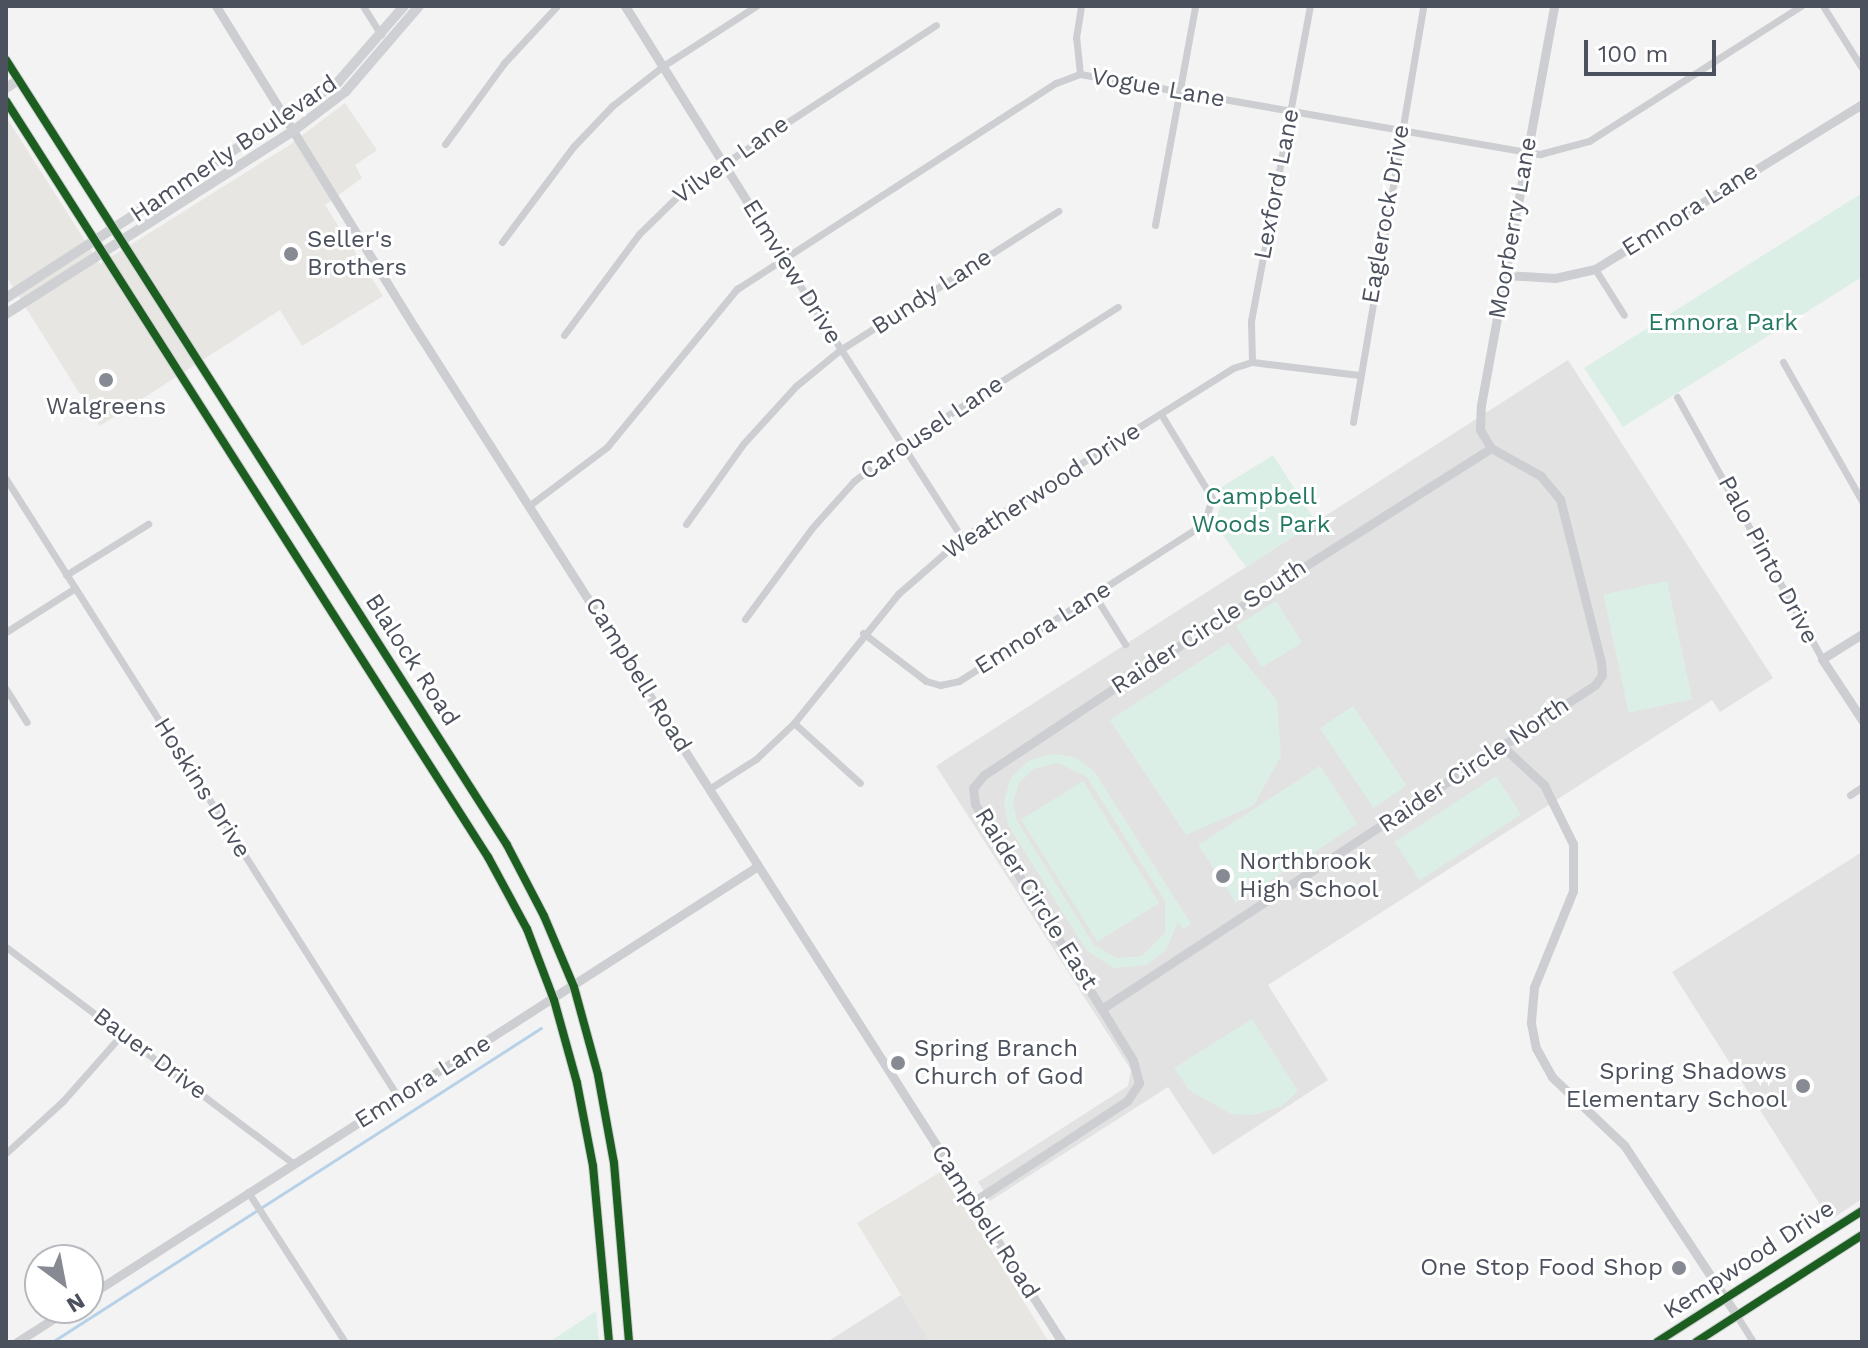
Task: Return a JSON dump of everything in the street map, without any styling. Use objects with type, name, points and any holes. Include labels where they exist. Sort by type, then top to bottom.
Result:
[{"type":"main road","name":"Hammerly Boulevard","points":[[6,298],[286,120],[338,82],[382,36],[404,6]]},
{"type":"main road","name":"Hammerly Boulevard","points":[[6,314],[293,131],[346,91],[389,46],[419,6]]},
{"type":"main road","name":"Blalock Road","points":[[6,60],[471,788],[544,916],[574,987],[598,1075],[614,1163],[629,1342]]},
{"type":"main road","points":[[6,88],[19,80]]},
{"type":"main road","name":"Blalock Road","points":[[6,101],[451,799],[527,929],[554,1000],[593,1166],[609,1342]]},
{"type":"main road","points":[[173,363],[193,355]]},
{"type":"main road","points":[[286,540],[305,529]]},
{"type":"main road","points":[[371,674],[390,663]]},
{"type":"main road","points":[[451,799],[471,788]]},
{"type":"main road","name":"Kempwood Drive","points":[[1657,1342],[1862,1211]]},
{"type":"main road","name":"Kempwood Drive","points":[[1696,1342],[1862,1235]]},
{"type":"main road","points":[[1815,1241],[1827,1258]]},
{"type":"street","name":"Campbell Road","points":[[216,6],[1062,1342]]},
{"type":"street","points":[[363,6],[389,46]]},
{"type":"street","points":[[445,144],[504,63],[557,6]]},
{"type":"street","name":"Elmview Drive","points":[[625,6],[840,350],[962,538]]},
{"type":"street","points":[[502,242],[592,125],[663,66],[756,6]]},
{"type":"street","points":[[1080,74],[1076,38],[1081,6]]},
{"type":"street","points":[[1155,225],[1195,6]]},
{"type":"street","name":"Lexford Lane","points":[[1252,362],[1251,321],[1310,6]]},
{"type":"street","name":"Eaglerock Drive","points":[[1353,422],[1423,6]]},
{"type":"street","name":"Moorberry Lane","points":[[1491,448],[1479,423],[1554,6]]},
{"type":"street","name":"Vogue Lane","points":[[530,505],[607,447],[703,325],[737,289],[781,256],[1037,93],[1080,74],[1527,154],[1589,141],[1801,6]]},
{"type":"street","points":[[1823,6],[1862,68]]},
{"type":"street","name":"Vilven Lane","points":[[564,335],[639,234],[723,160],[936,25]]},
{"type":"street","name":"Emnora Lane","points":[[1505,275],[1555,278],[1595,269],[1862,104]]},
{"type":"street","name":"Bundy Lane","points":[[686,524],[743,444],[796,386],[840,350],[1058,211]]},
{"type":"street","points":[[1595,269],[1624,315]]},
{"type":"street","name":"Carousel Lane","points":[[745,619],[812,528],[854,481],[901,445],[1118,307]]},
{"type":"street","points":[[1252,362],[1359,375]]},
{"type":"street","name":"Weatherwood Drive","points":[[709,789],[756,759],[794,723],[863,633],[898,594],[962,538],[1233,368],[1252,362]]},
{"type":"street","points":[[1783,362],[1862,501]]},
{"type":"street","name":"Palo Pinto Drive","points":[[1677,397],[1822,659],[1862,720]]},
{"type":"street","name":"Emnora Lane","points":[[863,633],[926,681],[940,685],[959,681],[1204,524],[1212,498],[1161,414]]},
{"type":"street","name":"Raider Circle North","points":[[1103,1008],[1595,685],[1602,675],[1560,499],[1541,476],[1491,448]]},
{"type":"street","name":"Raider Circle South","points":[[973,788],[984,775],[1130,678],[1491,448]]},
{"type":"street","name":"Hoskins Drive","points":[[6,479],[398,1097]]},
{"type":"street","points":[[66,575],[148,524]]},
{"type":"street","points":[[6,632],[75,588]]},
{"type":"street","points":[[1095,596],[1125,644]]},
{"type":"street","points":[[1822,659],[1862,634]]},
{"type":"street","points":[[6,689],[27,722]]},
{"type":"street","points":[[794,723],[860,783]]},
{"type":"street","points":[[1501,745],[1544,785],[1573,844],[1573,891],[1534,987],[1531,1023],[1536,1048],[1552,1077],[1624,1145],[1753,1342]]},
{"type":"street","points":[[1850,795],[1862,787]]},
{"type":"street","name":"Raider Circle East","points":[[973,788],[975,804],[1103,1008]]},
{"type":"street","name":"Emnora Lane","points":[[104,1286],[250,1196],[293,1163],[554,1000],[758,866]]},
{"type":"street","name":"Bauer Drive","points":[[6,947],[293,1163]]},
{"type":"street","points":[[973,1202],[1127,1101],[1139,1083],[1133,1060],[1103,1008]]},
{"type":"street","points":[[6,1153],[63,1101],[123,1033]]},
{"type":"street","points":[[250,1196],[345,1342]]},
{"type":"street","points":[[17,1342],[45,1324]]},
{"type":"shaded area","points":[[345,103],[377,150],[355,165],[362,178],[325,205],[383,296],[302,346],[280,310],[100,426],[6,276],[6,117],[100,264],[288,146]]},
{"type":"shaded area","name":"Northbrook High School","points":[[1568,360],[1773,678],[1720,712],[1712,700],[1268,985],[1328,1080],[1213,1155],[1168,1087],[990,1201],[978,1182],[1128,1086],[1131,1070],[936,766]]},
{"type":"shaded area","name":"Spring Shadows Elementary School","points":[[1862,852],[1862,1199],[1830,1220],[1672,972]]},
{"type":"shaded area","points":[[942,1171],[1049,1342],[930,1342],[857,1223]]},
{"type":"shaded area","points":[[901,1295],[930,1342],[827,1342]]},
{"type":"green space","name":"Emnora Park","points":[[1862,193],[1862,277],[1623,427],[1584,368]]},
{"type":"green space","name":"Campbell Woods Park","points":[[1273,455],[1316,522],[1246,567],[1214,523],[1223,501],[1217,490]]},
{"type":"green space","points":[[1667,581],[1692,699],[1629,713],[1603,595]]},
{"type":"green space","points":[[1276,601],[1302,643],[1262,667],[1236,626]]},
{"type":"green space","points":[[1228,643],[1277,700],[1281,756],[1254,805],[1186,835],[1110,720]]},
{"type":"green space","points":[[1353,706],[1407,786],[1374,808],[1320,728]]},
{"type":"green space","points":[[1051,754],[1075,757],[1094,771],[1191,924],[1183,929],[1178,922],[1166,950],[1146,965],[1114,968],[1087,951],[1008,825],[1004,801],[1011,778],[1028,761]],"holes":[[[1058,763],[1087,777],[1165,901],[1165,933],[1142,956],[1116,958],[1094,945],[1017,821],[1013,802],[1019,783],[1033,769]]]},
{"type":"green space","points":[[1320,766],[1358,824],[1236,903],[1198,845]]},
{"type":"green space","points":[[1496,776],[1521,815],[1420,880],[1395,842]]},
{"type":"green space","points":[[1083,781],[1159,903],[1097,942],[1021,820]]},
{"type":"green space","points":[[1252,1019],[1298,1091],[1282,1106],[1255,1115],[1231,1114],[1189,1090],[1174,1068]]},
{"type":"green space","points":[[596,1311],[599,1342],[549,1342]]},
{"type":"waterway","points":[[52,1342],[541,1028]]},
{"type":"cycle path","points":[[6,60],[507,845],[544,916],[574,987],[598,1075],[614,1163],[629,1342]]},
{"type":"cycle path","points":[[6,101],[488,857],[527,929],[554,1000],[577,1083],[593,1166],[609,1342]]},
{"type":"cycle path","points":[[1657,1342],[1862,1211]]},
{"type":"cycle path","points":[[1696,1342],[1862,1235]]},
{"type":"place","name":"Seller's Brothers","points":[[291,254]]},
{"type":"place","name":"Walgreens","points":[[106,380]]},
{"type":"place","name":"Northbrook High School","points":[[1223,876]]},
{"type":"place","name":"Spring Branch Church of God","points":[[898,1063]]},
{"type":"place","name":"Spring Shadows Elementary School","points":[[1803,1086]]},
{"type":"place","name":"One Stop Food Shop","points":[[1679,1268]]}]
